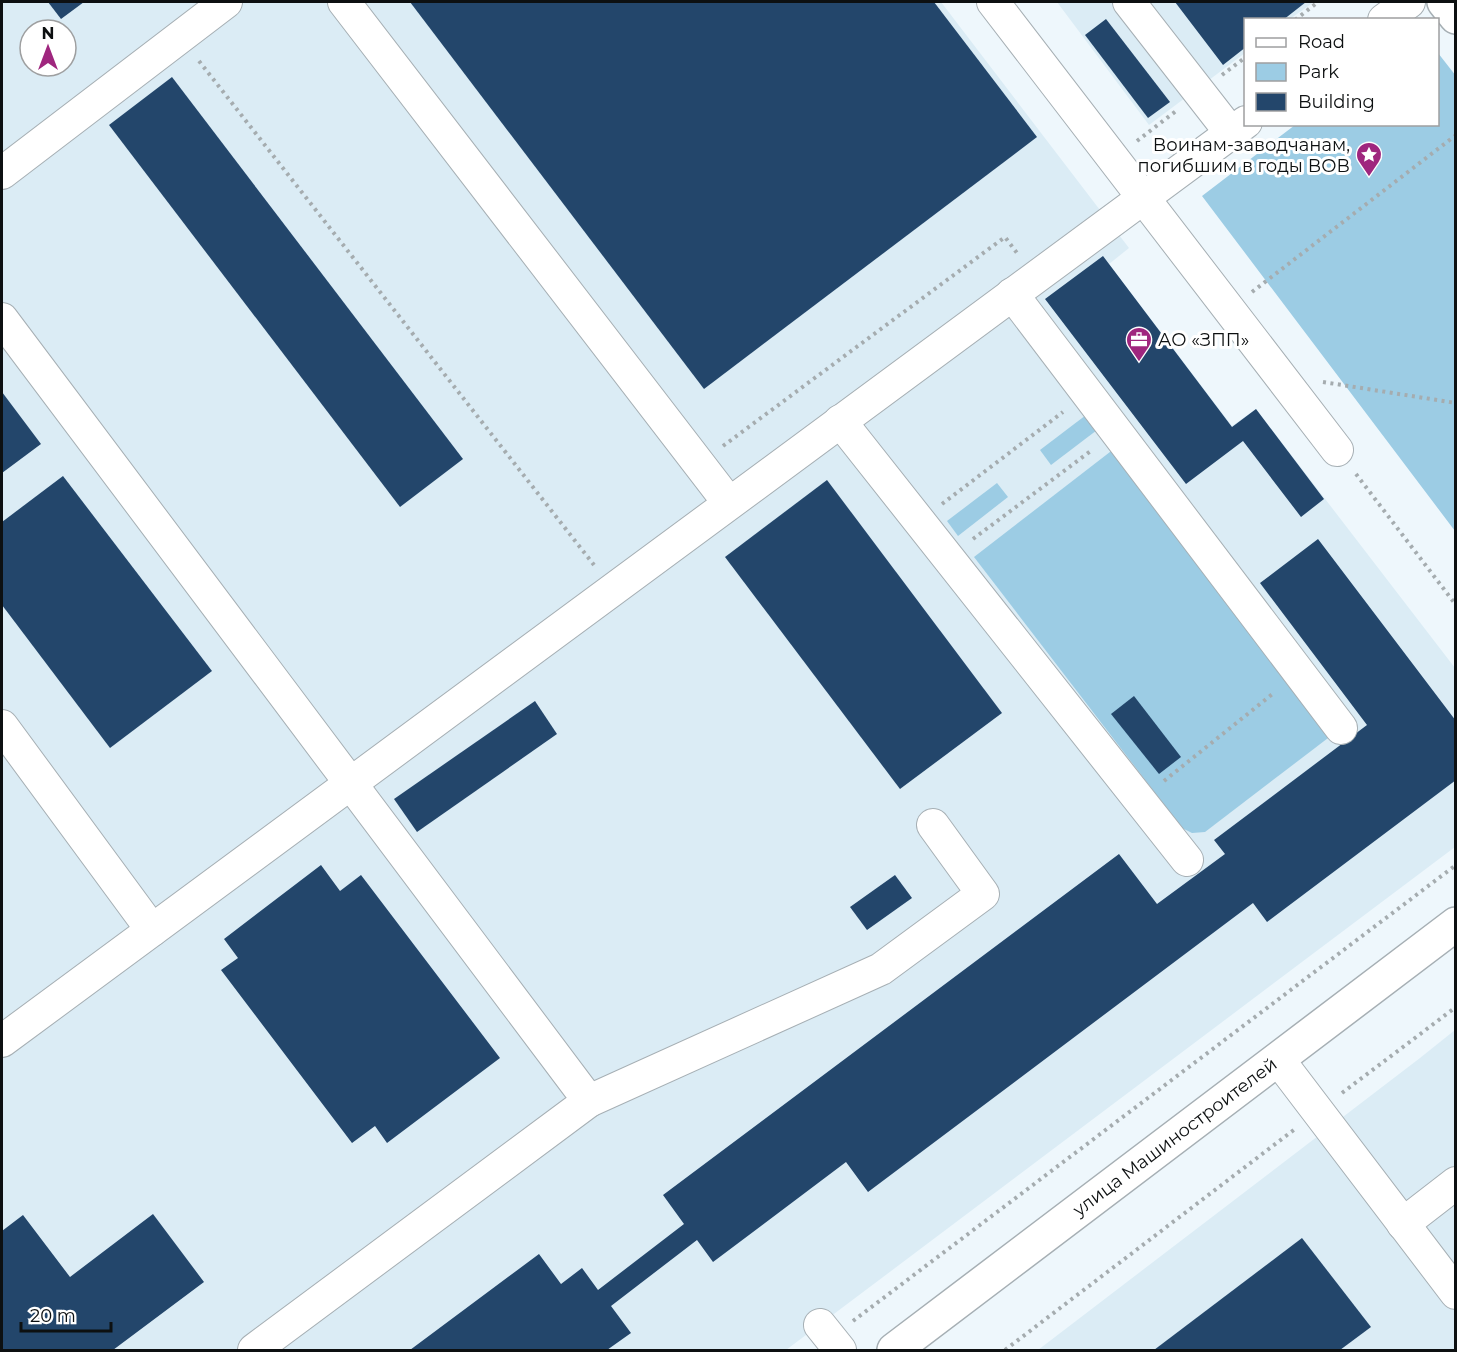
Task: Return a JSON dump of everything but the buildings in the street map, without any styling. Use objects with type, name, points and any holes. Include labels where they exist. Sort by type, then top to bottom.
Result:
[{"type":"main road","points":[[1444,2],[1455,17]]},
{"type":"main road","name":"улица Машиностроителей","points":[[894,1350],[1455,924]]},
{"type":"lane","points":[[2,173],[226,2]]},
{"type":"lane","points":[[344,2],[729,503]]},
{"type":"lane","points":[[993,2],[1337,450]]},
{"type":"lane","points":[[2,1041],[1238,127],[1129,2]]},
{"type":"lane","points":[[1387,18],[1409,2]]},
{"type":"lane","points":[[1024,286],[1088,394],[1341,728]]},
{"type":"lane","points":[[2,319],[589,1101]]},
{"type":"lane","points":[[840,421],[1187,860]]},
{"type":"lane","points":[[2,726],[152,930]]},
{"type":"lane","points":[[254,1350],[589,1101],[881,969],[983,894],[933,825]]},
{"type":"lane","points":[[1278,1059],[1455,1293]]},
{"type":"lane","points":[[1403,1224],[1455,1183]]},
{"type":"path","points":[[1298,18],[1318,2]]},
{"type":"path","points":[[180,37],[613,590]]},
{"type":"path","points":[[1229,309],[1455,135]]},
{"type":"path","points":[[699,464],[1005,237],[1024,286]]},
{"type":"path","points":[[1279,375],[1455,403]]},
{"type":"path","points":[[919,521],[1088,394]]},
{"type":"path","points":[[948,558],[1116,432]]},
{"type":"path","points":[[1337,450],[1455,605]]},
{"type":"path","points":[[1140,800],[1299,673]]},
{"type":"path","points":[[830,1338],[1455,865]]},
{"type":"path","points":[[1005,1350],[1455,1007]]},
{"type":"shaded area","points":[[2,2],[941,2],[1129,248],[1109,264],[1232,426],[1256,409],[1455,668],[1455,847],[786,1350],[2,1350]]},
{"type":"shaded area","points":[[1057,2],[1314,2],[1291,18],[1244,18],[1244,54],[1149,125]]},
{"type":"shaded area","points":[[1455,1030],[1455,1350],[1038,1350],[1420,1058]]},
{"type":"green space","points":[[1439,54],[1456,76],[1455,531],[1202,196],[1294,126],[1439,126]]},
{"type":"green space","points":[[1090,412],[1101,427],[1051,465],[1040,450]]},
{"type":"green space","points":[[1119,445],[1332,735],[1205,832],[1192,833],[1182,828],[974,557]]},
{"type":"green space","points":[[997,483],[1008,497],[958,536],[947,521]]},
{"type":"place","name":"Воинам-заводчанам, погибшим в годы ВОВ","points":[[1369,178]]},
{"type":"place","name":"АО «ЗПП»","points":[[1139,363]]}]
